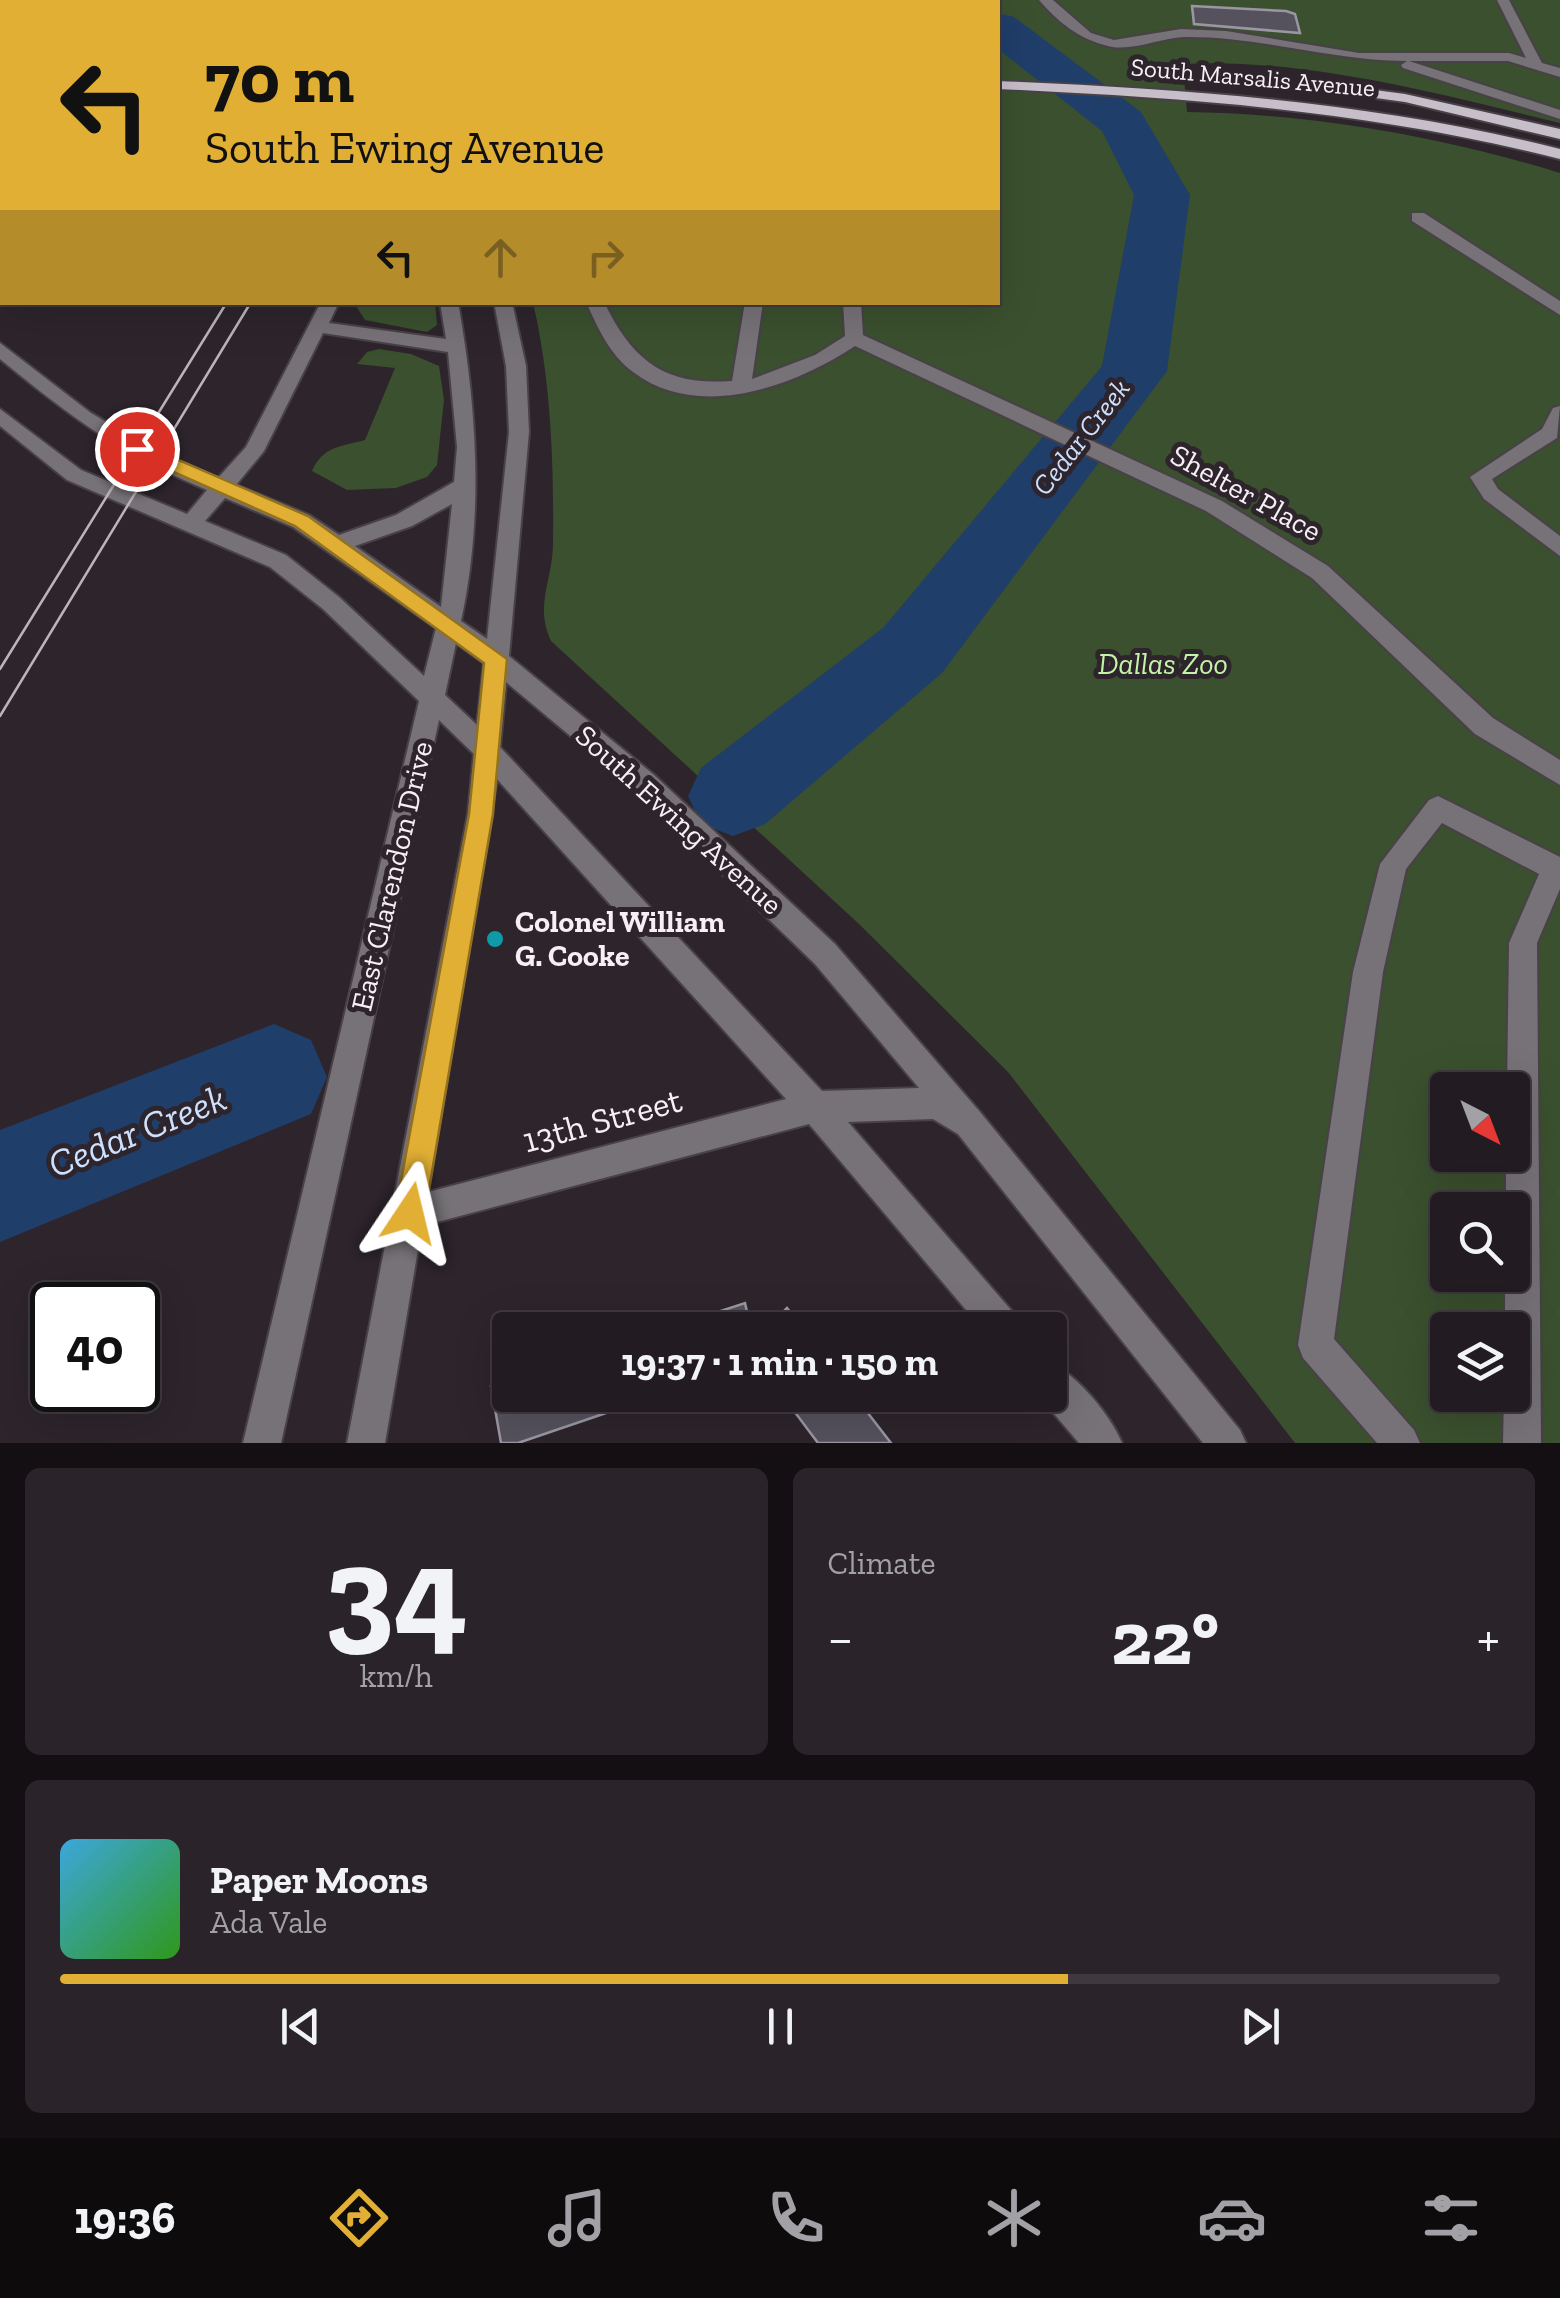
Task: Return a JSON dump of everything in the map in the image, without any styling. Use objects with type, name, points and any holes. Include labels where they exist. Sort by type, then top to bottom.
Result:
[{"type":"main road","name":"South Marsalis Avenue","points":[[1000,68],[1112,73]]},
{"type":"main road","name":"South Marsalis Avenue","points":[[1000,85],[1223,96],[1405,117],[1560,154]]},
{"type":"main road","name":"South Marsalis Avenue","points":[[1318,87],[1405,98],[1560,134]]},
{"type":"street","points":[[1046,0],[1086,36],[1103,42],[1134,44],[1182,33],[1226,34],[1381,57],[1509,58],[1535,62],[1560,73]]},
{"type":"street","points":[[1503,0],[1535,62]]},
{"type":"street","points":[[1381,57],[1560,115]]},
{"type":"street","points":[[1418,217],[1560,309]]},
{"type":"street","points":[[192,522],[254,451],[329,305]]},
{"type":"street","name":"East Clarendon Drive","points":[[262,1443],[448,625],[468,448],[450,305]]},
{"type":"street","points":[[366,1443],[481,814],[519,432],[516,366],[504,305]]},
{"type":"street","points":[[597,305],[638,370],[660,383],[689,389],[741,388],[827,360],[854,338],[852,305]]},
{"type":"street","points":[[741,388],[754,305]]},
{"type":"street","points":[[318,327],[457,348]]},
{"type":"street","name":"Shelter Place","points":[[854,338],[1214,506],[1320,572],[1484,726],[1560,774]]},
{"type":"street","name":"South Ewing Avenue","points":[[0,350],[84,418],[155,460],[302,521],[496,659],[644,782],[826,954],[969,1123],[1227,1443]]},
{"type":"street","points":[[1560,413],[1550,433],[1480,477],[1492,494],[1560,548]]},
{"type":"street","points":[[0,416],[74,475],[110,493],[192,522],[278,562],[431,694],[815,1106],[991,1312]]},
{"type":"street","points":[[0,449],[25,438]]},
{"type":"street","points":[[336,544],[390,529],[434,508],[466,484]]},
{"type":"street","points":[[1401,1443],[1316,1345],[1368,972],[1394,864],[1438,808],[1557,870],[1523,942],[1522,1443]]},
{"type":"street","name":"13th Street","points":[[410,1213],[815,1106],[936,1103],[969,1123]]},
{"type":"street","points":[[1067,1401],[1103,1443]]},
{"type":"green space","name":"Dallas Zoo","points":[[1000,0],[1560,0],[1560,123],[1324,72],[1228,63],[1183,64],[1187,112],[1280,117],[1376,129],[1470,148],[1560,173],[1560,1443],[1295,1443],[1008,1072],[859,924],[551,641],[544,616],[553,543],[548,392],[533,305],[1000,305]]},
{"type":"green space","points":[[355,305],[435,305],[437,325],[427,332],[365,320]]},
{"type":"green space","points":[[379,349],[411,354],[439,366],[444,400],[437,465],[427,477],[396,488],[347,490],[312,471],[327,452],[365,440],[395,368],[357,364],[367,352]]},
{"type":"building","points":[[1192,6],[1286,11],[1295,14],[1300,33],[1194,24]]},
{"type":"building","points":[[745,1303],[747,1312],[717,1312]]},
{"type":"building","points":[[496,1412],[609,1412],[518,1443],[501,1443]]},
{"type":"building","points":[[795,1412],[867,1412],[891,1443],[818,1443]]},
{"type":"waterway","name":"Cedar Creek","points":[[733,796],[913,650],[1134,371],[1162,195],[1123,123],[1000,29]]},
{"type":"waterway","name":"Cedar Creek","points":[[0,1186],[274,1077]]},
{"type":"tram line","points":[[0,669],[225,305]]},
{"type":"tram line","points":[[0,716],[249,305]]},
{"type":"place","name":"Colonel William G. Cooke","points":[[495,939]]},
{"type":"route","points":[[137,449],[302,521],[496,659],[481,814],[410,1213]]}]
